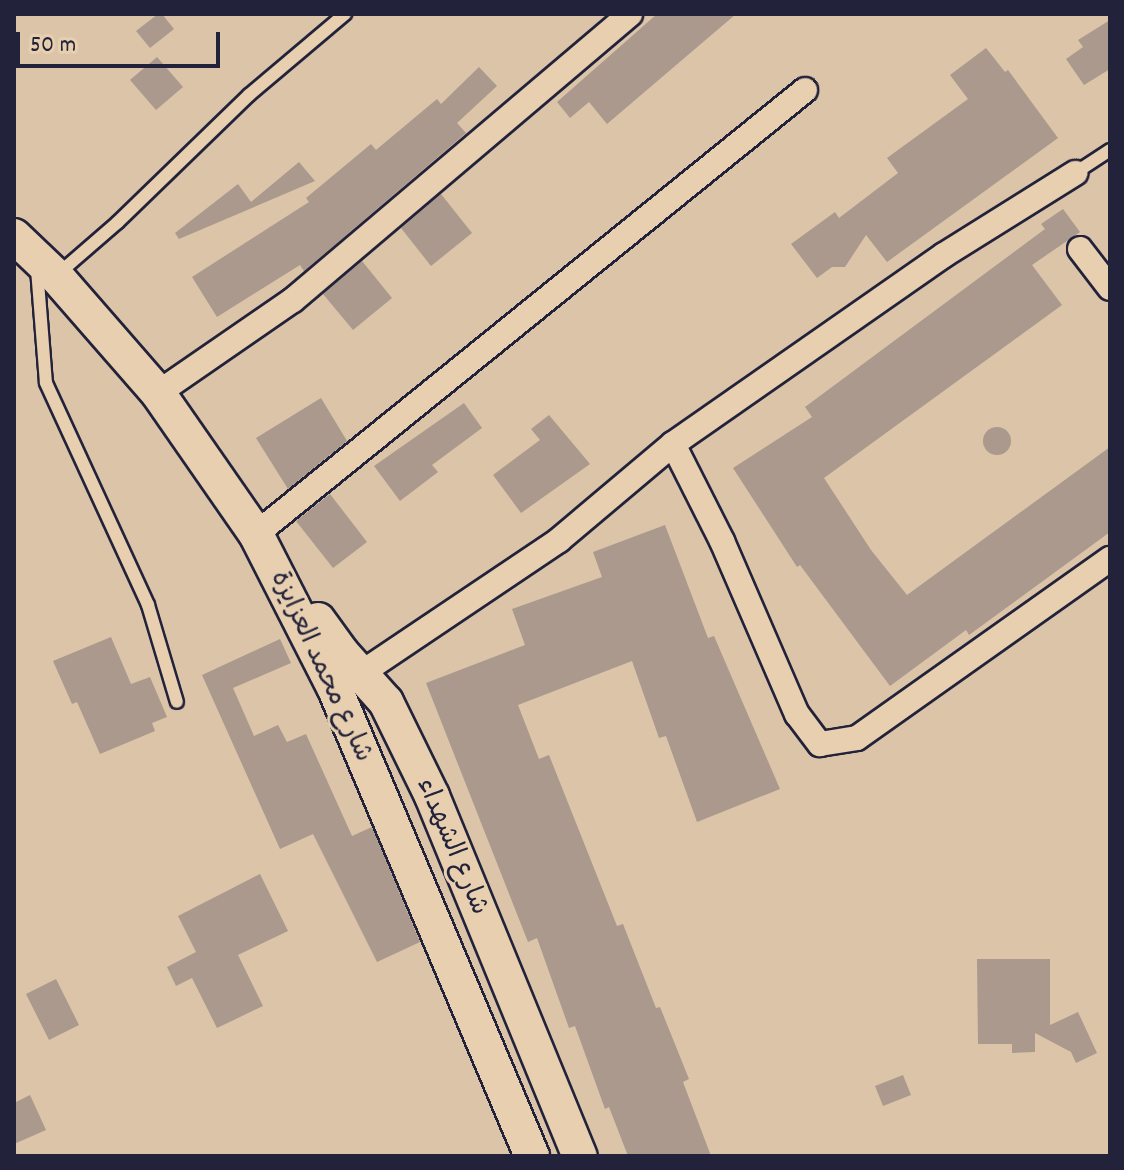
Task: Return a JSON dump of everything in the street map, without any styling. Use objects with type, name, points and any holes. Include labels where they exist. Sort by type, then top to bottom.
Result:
[{"type":"main road","name":"شارع محمد العزايزة","points":[[35,257],[158,393],[256,534],[274,569]]},
{"type":"main road","name":"شارع الشهداء","points":[[274,569],[299,593],[342,653],[349,682],[386,702],[432,796],[580,1156]]},
{"type":"main road","name":"شارع محمد العزايزة","points":[[349,682],[532,1156]]},
{"type":"street","points":[[158,393],[293,300],[630,14]]},
{"type":"street","points":[[256,534],[805,90]]},
{"type":"street","points":[[349,682],[559,540],[673,444],[944,255],[1075,173]]},
{"type":"street","points":[[1080,249],[1110,288]]},
{"type":"street","points":[[673,444],[722,541],[797,714],[820,744],[857,738],[1110,559]]},
{"type":"lane","points":[[177,702],[148,605],[46,383],[35,257],[118,222],[249,95],[345,14]]},
{"type":"lane","points":[[1075,173],[1110,150]]},
{"type":"building","points":[[162,14],[174,29],[150,48],[136,31]]},
{"type":"building","points":[[657,14],[736,14],[607,124],[589,102],[570,118],[557,102]]},
{"type":"building","points":[[1110,20],[1110,69],[1084,85],[1066,59],[1083,47],[1078,40]]},
{"type":"building","points":[[986,48],[1005,72],[1008,70],[1058,138],[887,262],[866,235],[845,267],[832,267],[817,278],[791,244],[835,212],[839,218],[898,173],[887,158],[968,99],[950,75]]},
{"type":"building","points":[[157,57],[183,87],[156,110],[130,80]]},
{"type":"building","points":[[479,67],[497,86],[457,123],[466,133],[304,271],[300,265],[217,317],[192,277],[309,202],[306,198],[371,144],[376,150],[437,99],[441,104]]},
{"type":"building","points":[[299,162],[315,181],[179,239],[175,233],[238,184],[251,202]]},
{"type":"building","points":[[441,194],[472,233],[431,266],[401,228]]},
{"type":"building","points":[[1063,209],[1080,232],[1032,265],[1062,305],[824,478],[871,550],[907,595],[1110,447],[1110,532],[969,635],[966,630],[890,686],[800,565],[797,567],[733,468],[812,417],[805,407],[1045,229],[1041,224]]},
{"type":"building","points":[[362,261],[392,298],[353,330],[323,294]]},
{"type":"building","points":[[321,398],[347,441],[288,489],[256,438]]},
{"type":"building","points":[[464,403],[482,428],[432,465],[438,472],[400,501],[374,466]]},
{"type":"building","points":[[549,415],[590,464],[521,513],[493,475],[540,440],[531,429]]},
{"type":"building","points":[[997,427],[1007,431],[1011,441],[1007,451],[997,455],[987,451],[983,441],[987,431]]},
{"type":"building","points":[[330,494],[367,542],[333,568],[296,521]]},
{"type":"building","points":[[665,525],[708,638],[714,636],[780,789],[697,822],[666,736],[659,738],[632,661],[518,705],[539,759],[549,755],[617,926],[623,924],[656,1008],[660,1007],[689,1079],[683,1082],[711,1156],[628,1156],[609,1107],[605,1109],[575,1026],[569,1028],[537,938],[528,942],[426,683],[525,645],[512,609],[602,577],[593,552]]},
{"type":"building","points":[[111,637],[131,684],[150,677],[167,717],[152,723],[155,731],[100,754],[77,702],[72,704],[53,661]]},
{"type":"building","points":[[280,639],[291,663],[233,688],[254,736],[278,725],[287,742],[306,734],[352,836],[372,827],[420,942],[377,962],[313,834],[280,849],[202,675]]},
{"type":"building","points":[[260,874],[288,931],[238,955],[263,1006],[217,1028],[192,978],[176,986],[167,967],[196,952],[178,916]]},
{"type":"building","points":[[977,959],[1050,959],[1050,1025],[1078,1012],[1097,1053],[1076,1063],[1071,1052],[1035,1033],[1035,1052],[1012,1053],[1012,1044],[978,1044]]},
{"type":"building","points":[[56,979],[79,1025],[49,1040],[26,994]]},
{"type":"building","points":[[903,1075],[911,1095],[883,1106],[875,1086]]},
{"type":"building","points":[[30,1095],[46,1130],[14,1144],[14,1103]]}]
